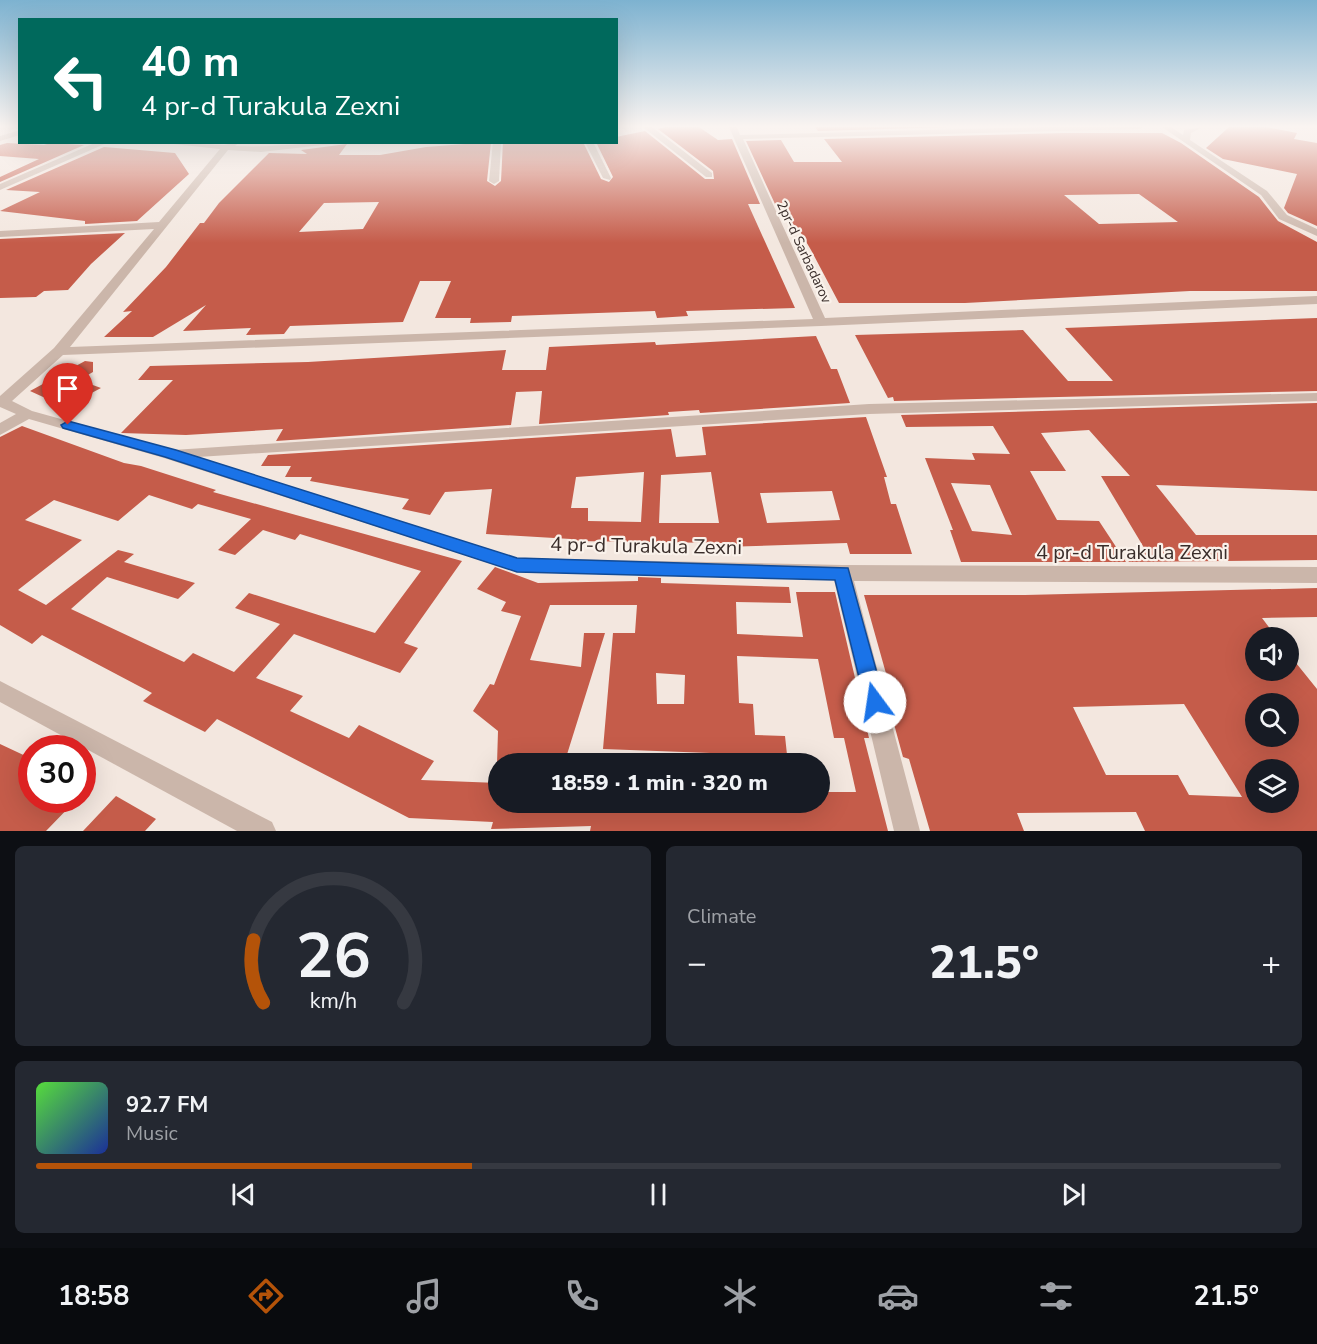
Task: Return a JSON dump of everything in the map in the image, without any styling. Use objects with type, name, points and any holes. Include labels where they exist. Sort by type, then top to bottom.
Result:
[{"type":"street","points":[[0,187],[50,166]]},
{"type":"street","points":[[1,402],[59,351],[213,166]]},
{"type":"street","points":[[494,181],[495,166]]},
{"type":"street","points":[[601,166],[607,177]]},
{"type":"street","points":[[697,166],[709,175]]},
{"type":"street","name":"2pr-d Sarbadarov","points":[[751,166],[821,322]]},
{"type":"street","points":[[1223,166],[1263,193],[1282,217],[1317,232]]},
{"type":"street","points":[[0,234],[163,225]]},
{"type":"street","points":[[59,351],[821,322],[1317,300]]},
{"type":"street","points":[[170,453],[869,409],[1317,397]]},
{"type":"street","name":"4 pr-d Turakula Zexni","points":[[1,402],[27,414],[170,453],[517,565],[842,573],[1317,575]]},
{"type":"street","points":[[0,429],[27,414]]},
{"type":"street","points":[[842,573],[907,831]]},
{"type":"street","points":[[0,692],[263,831]]},
{"type":"building","points":[[24,166],[37,166],[0,182],[0,177]]},
{"type":"building","points":[[61,166],[184,166],[189,174],[137,221],[85,224],[85,221],[0,211],[40,192],[6,190]]},
{"type":"building","points":[[256,166],[489,166],[487,181],[495,186],[501,181],[502,166],[595,166],[601,179],[609,182],[613,177],[608,166],[688,166],[705,179],[714,179],[713,171],[706,166],[744,166],[760,204],[748,204],[795,308],[686,311],[688,316],[657,318],[655,311],[512,316],[511,322],[470,323],[471,318],[435,318],[451,281],[420,281],[403,322],[290,326],[284,334],[246,335],[251,328],[183,331],[206,305],[153,337],[104,337],[132,311],[123,312],[166,267],[200,223],[204,223],[219,203]],"holes":[[[379,202],[363,229],[299,232],[324,203]]]},
{"type":"building","points":[[757,166],[1214,166],[1259,197],[1278,221],[1317,242],[1317,291],[1190,291],[965,303],[839,303],[798,228],[794,228],[783,203],[775,204]],"holes":[[[1139,194],[1178,222],[1099,224],[1064,195]]]},
{"type":"building","points":[[1256,166],[1317,166],[1317,226],[1288,213],[1284,208],[1297,174]]},
{"type":"building","points":[[125,233],[91,264],[68,290],[44,291],[36,297],[0,298],[0,239]]},
{"type":"building","points":[[1317,318],[1317,391],[894,401],[893,397],[888,398],[855,335],[1023,330],[1068,381],[1113,381],[1065,328]]},
{"type":"building","points":[[816,336],[831,369],[837,369],[850,403],[700,413],[699,410],[668,412],[669,415],[539,424],[542,391],[516,392],[511,425],[276,441],[283,429],[186,435],[121,433],[173,380],[138,380],[150,366],[308,362],[506,350],[502,370],[546,370],[549,347],[655,342],[656,345]]},
{"type":"building","points":[[85,361],[93,362],[93,372],[79,380],[101,388],[65,407],[30,391]]},
{"type":"building","points":[[1317,403],[1317,491],[1156,485],[1196,535],[1317,535],[1317,560],[1128,562],[1146,551],[1101,476],[1130,476],[1089,430],[1041,433],[1066,471],[1030,471],[1057,520],[1099,521],[1126,562],[961,562],[950,530],[953,530],[925,458],[975,460],[972,453],[1010,454],[993,426],[906,427],[901,415]],"holes":[[[951,483],[990,485],[1012,535],[972,531]]]},
{"type":"building","points":[[866,417],[887,477],[884,477],[891,504],[896,504],[912,554],[850,554],[847,543],[723,547],[722,543],[571,541],[571,539],[486,534],[492,489],[445,492],[430,515],[402,509],[409,499],[310,481],[312,477],[285,477],[291,466],[261,466],[268,455],[671,429],[676,457],[706,455],[702,427]],"holes":[[[644,472],[641,522],[588,521],[588,508],[571,508],[576,477]],[[711,472],[719,523],[659,523],[661,475]],[[832,491],[840,520],[767,523],[760,493]]]},
{"type":"building","points":[[22,426],[124,463],[141,466],[216,490],[213,492],[462,561],[404,643],[418,648],[400,673],[294,634],[256,678],[303,696],[290,711],[349,738],[359,725],[434,761],[421,780],[488,783],[488,813],[830,813],[830,792],[856,792],[844,738],[834,738],[818,659],[737,656],[739,703],[753,704],[755,735],[785,736],[787,753],[603,749],[613,633],[635,633],[637,605],[550,605],[530,660],[581,667],[584,633],[605,633],[567,753],[497,753],[498,731],[473,711],[490,684],[494,685],[521,616],[501,611],[506,602],[477,589],[495,567],[538,583],[638,581],[638,577],[661,578],[661,583],[789,587],[791,603],[736,602],[737,634],[803,637],[796,592],[835,592],[869,738],[864,738],[888,831],[590,831],[591,826],[491,829],[493,822],[409,818],[217,719],[205,732],[143,701],[152,693],[42,635],[32,644],[0,625],[0,437]],"holes":[[[149,495],[192,509],[198,504],[251,519],[218,550],[235,555],[263,530],[295,540],[300,534],[421,571],[375,633],[249,593],[235,608],[280,624],[234,672],[193,653],[184,662],[71,609],[107,577],[178,599],[195,583],[124,562],[134,554],[118,550],[46,605],[18,590],[82,540],[25,520],[54,500],[118,521]],[[656,673],[685,675],[684,704],[657,704]]]},
{"type":"building","points":[[1317,588],[1317,617],[1262,618],[1269,627],[1245,627],[1245,681],[1299,681],[1299,667],[1317,689],[1317,831],[1145,831],[1136,812],[1017,813],[1024,831],[930,831],[909,759],[903,757],[888,702],[894,702],[864,595],[1025,595]],"holes":[[[1184,704],[1242,797],[1189,795],[1178,775],[1106,775],[1073,707]]]},
{"type":"building","points":[[0,744],[18,752],[18,813],[63,813],[46,831],[0,831]]},
{"type":"building","points":[[116,796],[156,819],[145,831],[83,831]]},
{"type":"route","points":[[68,425],[170,453],[517,565],[842,573],[875,702]]}]
